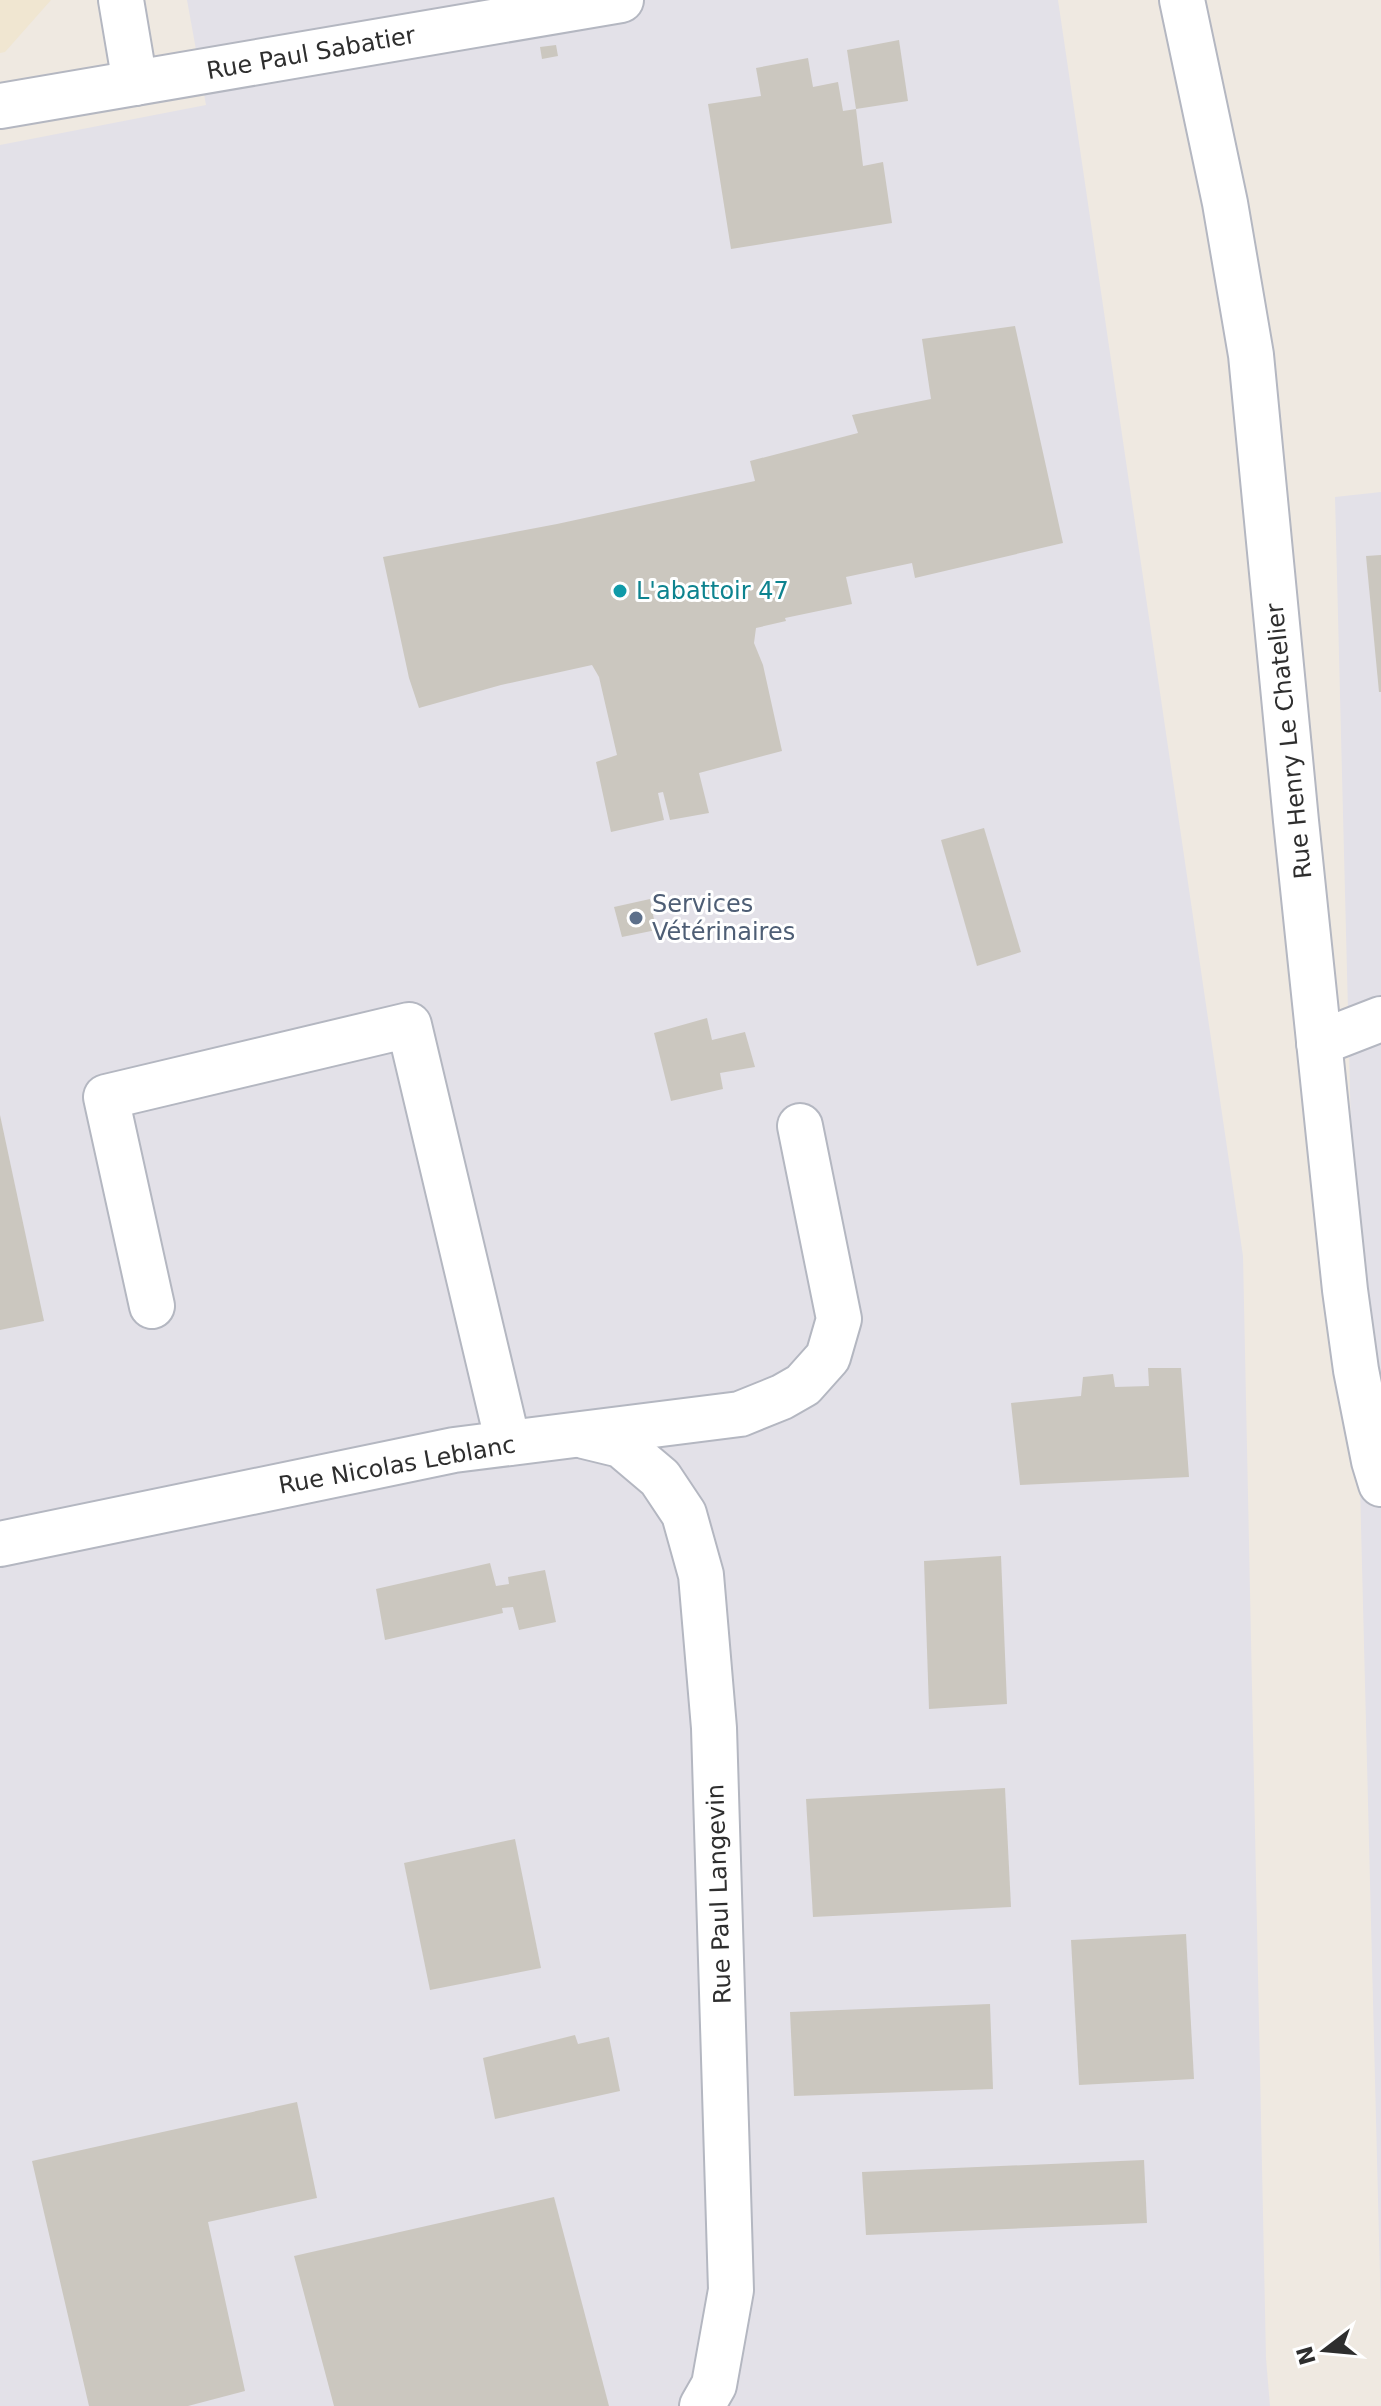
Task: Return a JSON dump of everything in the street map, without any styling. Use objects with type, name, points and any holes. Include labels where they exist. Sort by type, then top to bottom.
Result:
[{"type":"street","points":[[121,0],[135,83]]},
{"type":"street","name":"Rue Paul Sabatier","points":[[0,106],[621,0]]},
{"type":"street","name":"Rue Henry Le Chatelier","points":[[1182,0],[1225,203],[1251,355],[1319,1043],[1369,1367],[1374,1461],[1381,1484]]},
{"type":"street","points":[[1319,1043],[1381,1019]]},
{"type":"street","points":[[152,1306],[106,1097],[409,1025],[508,1443]]},
{"type":"street","name":"Rue Nicolas Leblanc","points":[[0,1544],[454,1450],[740,1414],[782,1397],[803,1385],[828,1357],[839,1319],[800,1126]]},
{"type":"street","name":"Rue Paul Langevin","points":[[582,1435],[621,1445],[660,1478],[684,1514],[701,1575],[714,1728],[731,2290],[714,2385],[702,2406]]},
{"type":"shaded area","points":[[0,0],[51,0],[5,52],[0,53]]},
{"type":"shaded area","points":[[187,0],[1058,0],[1243,1256],[1266,2358],[1270,2406],[0,2406],[0,145],[206,105]]},
{"type":"shaded area","points":[[1381,492],[1381,2317],[1335,497]]},
{"type":"building","points":[[899,40],[908,101],[856,109],[847,50]]},
{"type":"building","points":[[556,45],[558,56],[542,59],[540,47]]},
{"type":"building","points":[[808,58],[813,87],[838,82],[843,111],[856,109],[863,166],[883,162],[892,223],[731,249],[708,104],[761,96],[756,68]]},
{"type":"building","name":"L'abattoir 47","points":[[1015,326],[1063,543],[915,578],[912,563],[846,577],[852,604],[785,618],[786,621],[756,628],[754,643],[763,665],[782,751],[699,773],[709,813],[670,820],[663,792],[658,793],[664,820],[611,832],[596,762],[617,755],[599,677],[592,665],[501,685],[419,708],[409,678],[383,557],[557,524],[755,481],[750,461],[858,433],[852,415],[931,399],[922,339]]},
{"type":"building","points":[[1381,555],[1381,692],[1379,692],[1366,556]]},
{"type":"building","points":[[984,828],[1021,952],[977,966],[941,840]]},
{"type":"building","name":"Services Vétérinaires","points":[[650,899],[656,930],[622,937],[614,907]]},
{"type":"building","points":[[707,1018],[712,1040],[745,1032],[755,1067],[720,1073],[723,1089],[671,1101],[654,1033]]},
{"type":"building","points":[[0,1115],[44,1321],[0,1330]]},
{"type":"building","points":[[1148,1368],[1181,1368],[1189,1477],[1020,1485],[1011,1403],[1081,1396],[1083,1377],[1113,1374],[1115,1387],[1149,1386]]},
{"type":"building","points":[[1001,1556],[1007,1704],[929,1709],[924,1561]]},
{"type":"building","points":[[490,1563],[496,1586],[509,1584],[508,1577],[545,1570],[556,1622],[519,1630],[513,1607],[502,1608],[503,1613],[385,1640],[376,1589]]},
{"type":"building","points":[[1005,1788],[1011,1907],[813,1917],[806,1799]]},
{"type":"building","points":[[515,1839],[541,1968],[430,1990],[404,1863]]},
{"type":"building","points":[[1186,1934],[1194,2079],[1079,2085],[1071,1940]]},
{"type":"building","points":[[990,2004],[993,2089],[794,2096],[790,2012]]},
{"type":"building","points":[[575,2035],[578,2044],[609,2037],[620,2091],[495,2119],[483,2058]]},
{"type":"building","points":[[297,2102],[317,2198],[208,2222],[245,2391],[188,2406],[89,2406],[32,2161]]},
{"type":"building","points":[[1144,2160],[1147,2223],[866,2235],[862,2172]]},
{"type":"building","points":[[554,2197],[609,2406],[334,2406],[294,2256]]},
{"type":"place","name":"L'abattoir 47","points":[[620,591]]},
{"type":"place","name":"Services Vétérinaires","points":[[636,918]]}]
